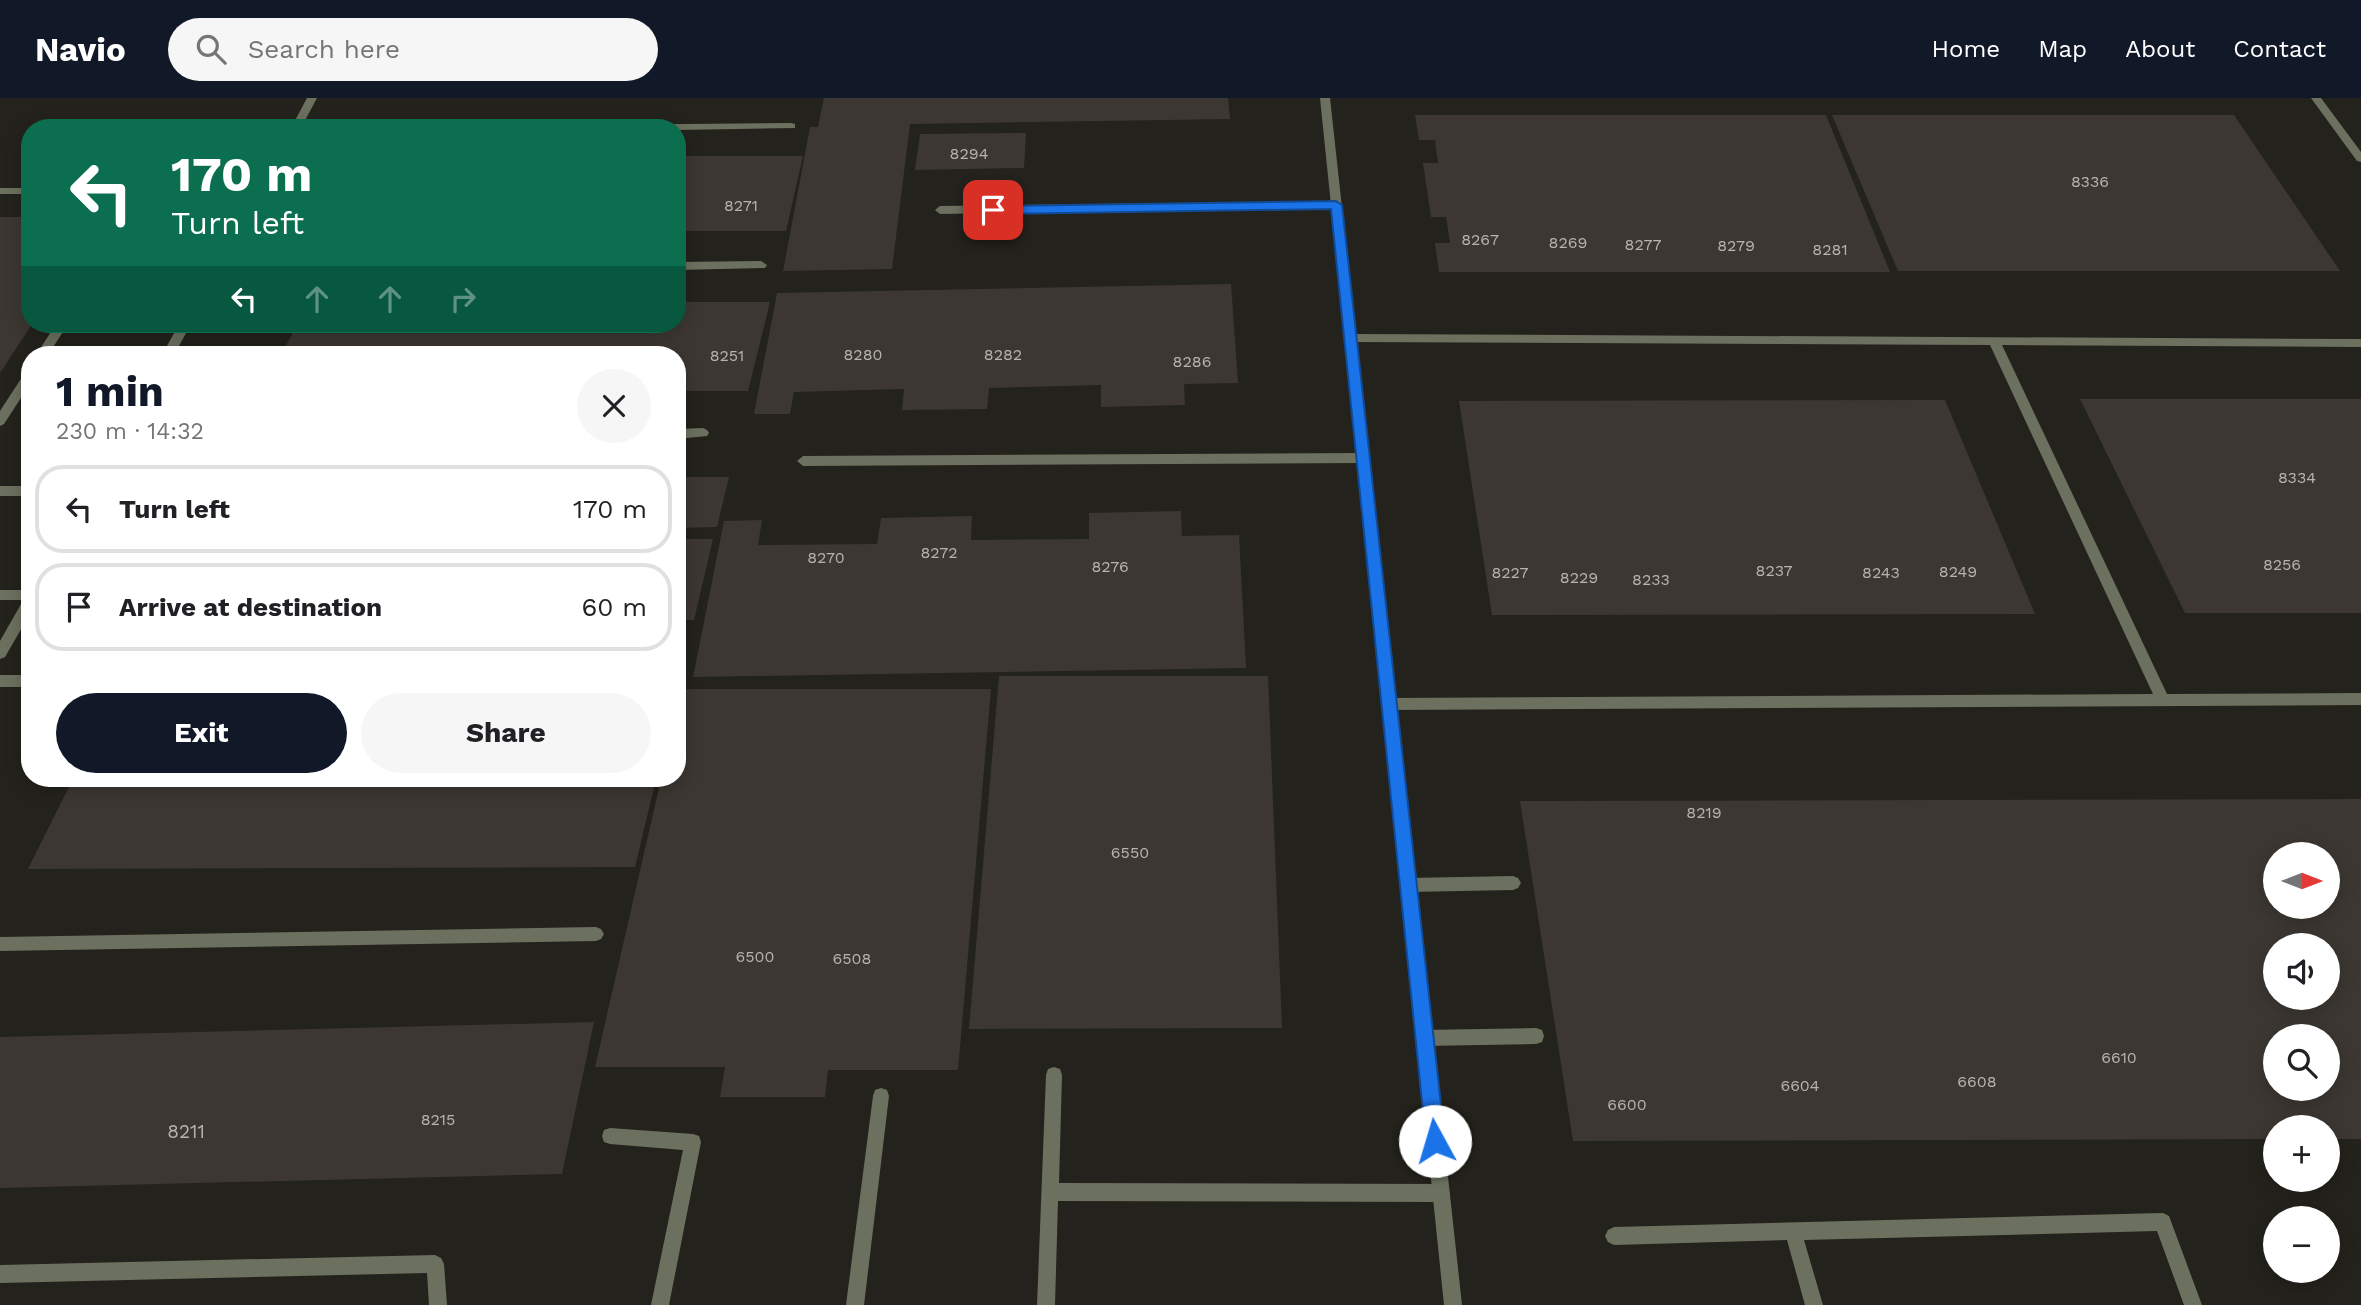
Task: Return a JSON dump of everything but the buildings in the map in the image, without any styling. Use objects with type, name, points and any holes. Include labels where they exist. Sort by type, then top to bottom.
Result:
[{"type":"street","points":[[301,119],[312,98]]},
{"type":"street","points":[[1325,98],[1453,1305]]},
{"type":"street","points":[[2316,98],[2361,159]]},
{"type":"street","points":[[686,127],[791,126]]},
{"type":"street","points":[[0,191],[21,191]]},
{"type":"street","points":[[940,210],[1336,205]]},
{"type":"street","points":[[686,266],[761,265]]},
{"type":"street","points":[[1350,338],[2361,343]]},
{"type":"street","points":[[1994,341],[2163,700]]},
{"type":"street","points":[[0,421],[21,388]]},
{"type":"street","points":[[686,434],[703,433]]},
{"type":"street","points":[[803,461],[1363,458]]},
{"type":"street","points":[[0,491],[21,491]]},
{"type":"street","points":[[0,595],[21,595]]},
{"type":"street","points":[[0,653],[21,616]]},
{"type":"street","points":[[0,681],[21,681]]},
{"type":"street","points":[[1389,704],[2361,699]]},
{"type":"street","points":[[1408,886],[1513,883]]},
{"type":"street","points":[[0,944],[596,934]]},
{"type":"street","points":[[1424,1038],[1536,1036]]},
{"type":"street","points":[[1046,1305],[1054,1075]]},
{"type":"street","points":[[855,1305],[881,1096]]},
{"type":"street","points":[[610,1136],[693,1142],[660,1305]]},
{"type":"street","points":[[1050,1192],[1441,1193]]},
{"type":"street","points":[[1614,1236],[2163,1222],[2193,1305]]},
{"type":"street","points":[[1793,1231],[1814,1305]]},
{"type":"street","points":[[0,1274],[435,1264],[438,1305]]},
{"type":"route","points":[[993,210],[1336,205],[1435,1141]]}]
